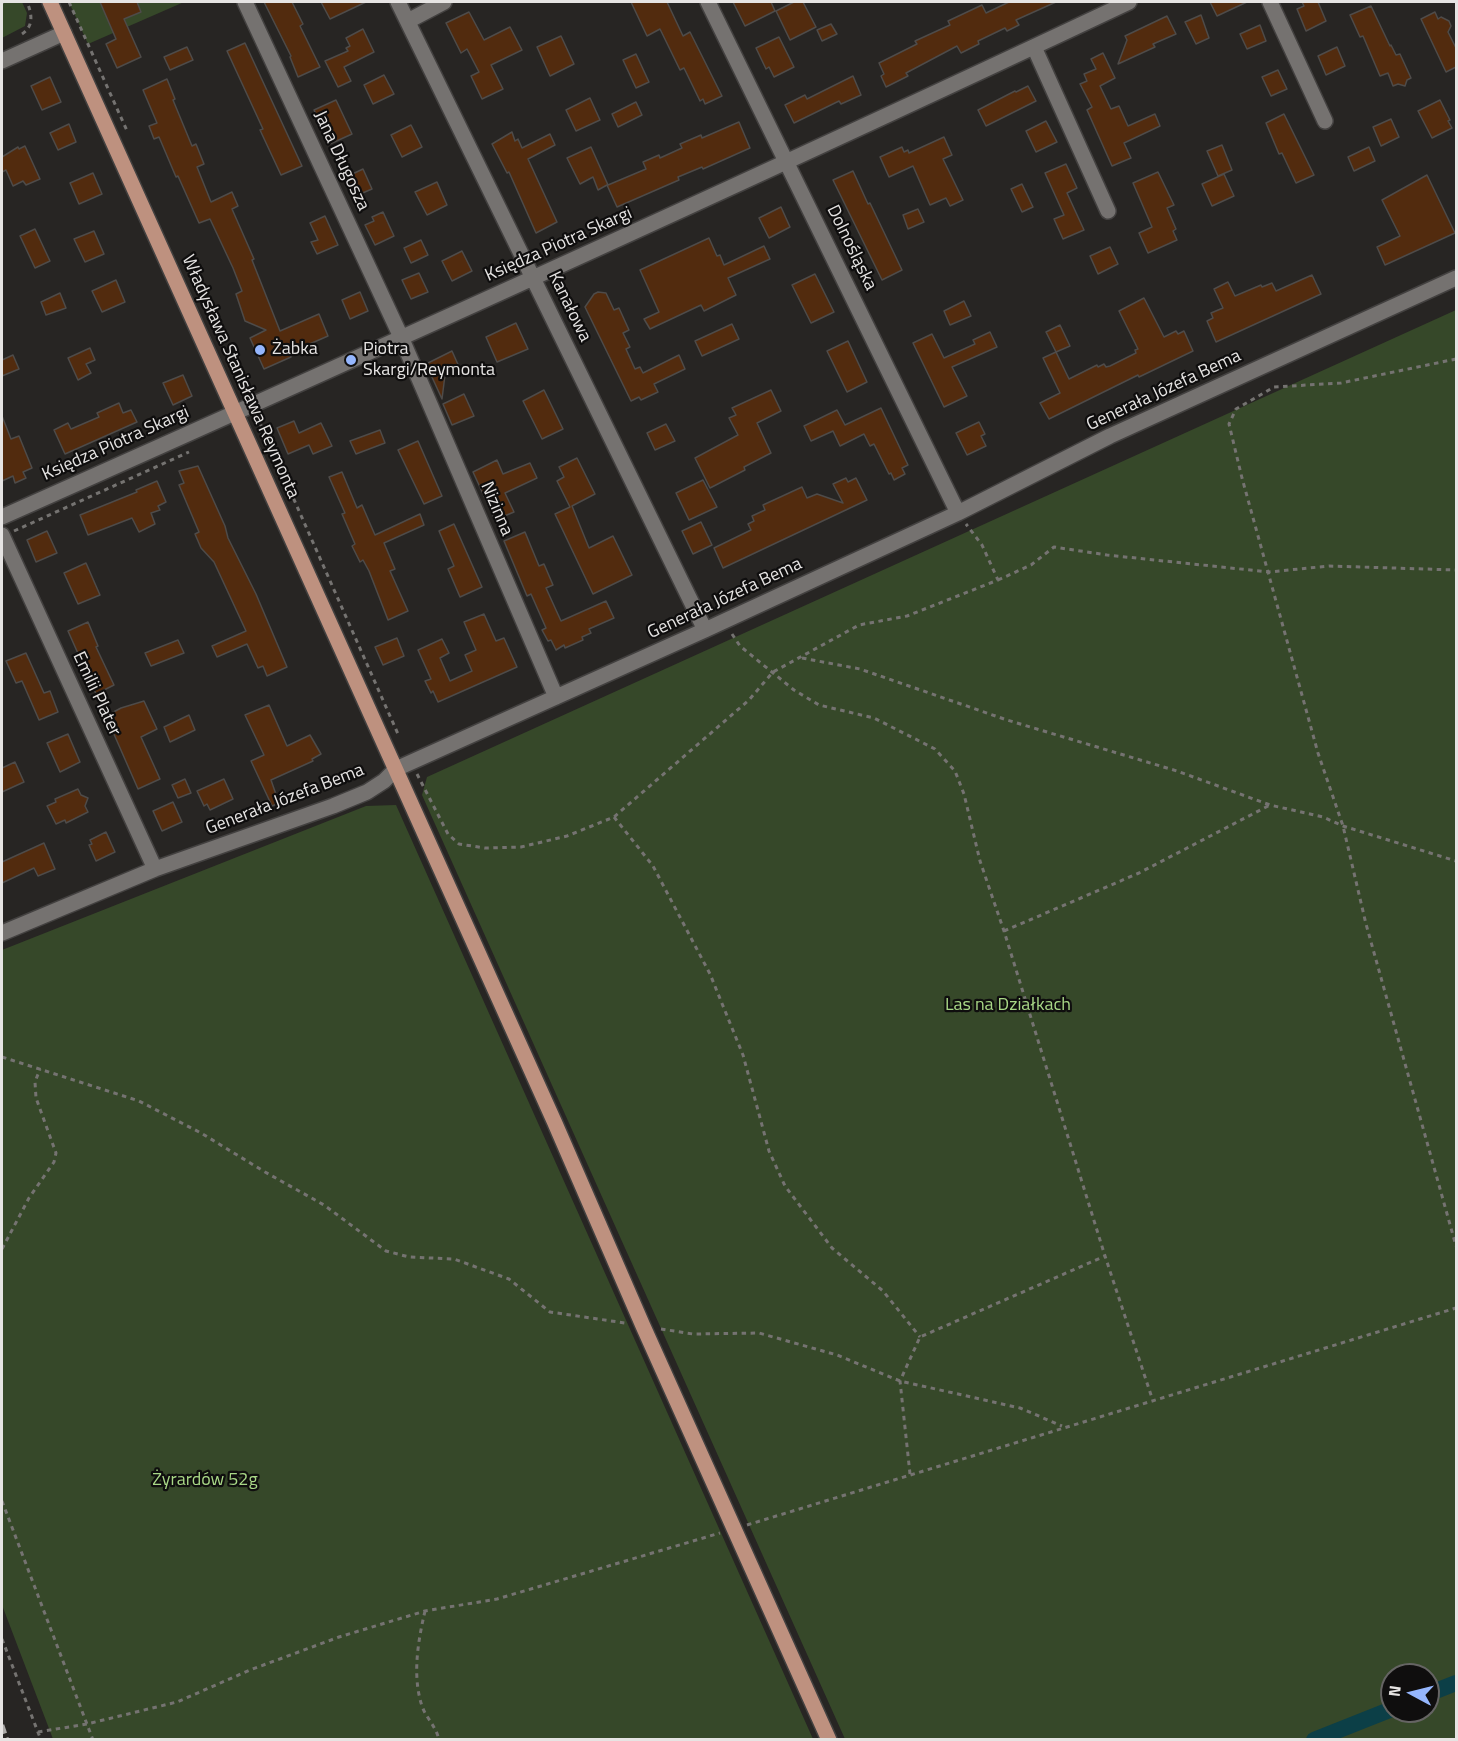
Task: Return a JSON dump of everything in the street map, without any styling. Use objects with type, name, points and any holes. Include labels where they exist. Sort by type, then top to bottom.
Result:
[{"type":"main road","name":"Władysława Stanisława Reymonta","points":[[50,2],[396,769],[829,1740]]},
{"type":"street","name":"Jana Długosza","points":[[245,2],[401,337]]},
{"type":"street","name":"Kanałowa","points":[[398,2],[705,630]]},
{"type":"street","points":[[408,21],[444,2]]},
{"type":"street","name":"Dolnośląska","points":[[708,2],[958,513]]},
{"type":"street","name":"Księdza Piotra Skargi","points":[[2,517],[534,279],[1130,2]]},
{"type":"street","points":[[1270,2],[1325,122]]},
{"type":"street","points":[[2,61],[64,33]]},
{"type":"street","points":[[1034,47],[1108,211]]},
{"type":"street","name":"Generała Józefa Bema","points":[[2,933],[155,869],[367,792],[384,781],[396,769],[724,622],[958,513],[1110,436],[1456,278]]},
{"type":"street","name":"Nizinna","points":[[401,337],[556,697]]},
{"type":"street","name":"Emilii Plater","points":[[2,535],[155,869]]},
{"type":"path","points":[[27,2],[31,23],[27,30]]},
{"type":"path","points":[[69,2],[88,44]]},
{"type":"path","points":[[1456,359],[1341,383],[1274,387],[1236,409],[1229,424],[1318,753],[1342,826],[1366,924],[1456,1246]]},
{"type":"path","points":[[262,414],[260,423],[401,740]]},
{"type":"path","points":[[2,535],[198,447]]},
{"type":"path","points":[[958,513],[982,545],[998,580]]},
{"type":"path","points":[[411,762],[448,834],[459,844],[485,848],[521,847],[567,836],[614,816],[749,700],[773,672],[859,625],[907,616],[998,580],[1031,565],[1054,547],[1107,555],[1269,572],[1329,566],[1456,570]]},
{"type":"path","points":[[724,622],[740,646],[794,690],[819,705],[874,718],[934,749],[955,771],[964,794],[980,861],[1153,1401]]},
{"type":"path","points":[[800,658],[860,669],[1007,720],[1177,771],[1269,805],[1323,817],[1342,826],[1456,861]]},
{"type":"path","points":[[1004,931],[1139,873],[1269,805]]},
{"type":"path","points":[[614,816],[653,866],[710,974],[743,1055],[769,1151],[784,1186],[832,1248],[883,1291],[920,1337]]},
{"type":"path","points":[[2,1058],[40,1068],[139,1101],[191,1127],[324,1205],[386,1251],[409,1257],[454,1258],[483,1268],[509,1279],[550,1311],[693,1334],[759,1333],[837,1355],[900,1381],[1020,1408],[1064,1427]]},
{"type":"path","points":[[2,1249],[29,1198],[54,1162],[56,1153],[36,1098],[35,1082],[40,1068]]},
{"type":"path","points":[[910,1474],[900,1381],[920,1337],[1105,1256]]},
{"type":"path","points":[[38,1732],[87,1724],[177,1702],[250,1670],[339,1637],[424,1611],[497,1599],[734,1529],[1456,1308]]},
{"type":"path","points":[[2,1501],[93,1740]]},
{"type":"path","points":[[424,1611],[417,1676],[422,1707],[437,1730],[439,1740]]},
{"type":"path","points":[[2,1639],[41,1740]]},
{"type":"green space","points":[[2,2],[22,2],[27,13],[25,26],[2,38]]},
{"type":"green space","points":[[69,2],[184,2],[88,44]]},
{"type":"green space","name":"Las na Działkach","points":[[1456,310],[1456,1739],[845,1739],[422,795],[427,777]]},
{"type":"green space","name":"Żyrardów 52g","points":[[396,805],[813,1739],[53,1739],[2,1605],[2,950],[366,806]]},
{"type":"building","points":[[100,2],[137,2],[141,12],[124,19],[141,57],[117,68],[106,44],[116,39]]},
{"type":"building","points":[[264,2],[292,2],[303,24],[300,26],[320,67],[298,77],[291,56]]},
{"type":"building","points":[[321,2],[366,2],[330,19]]},
{"type":"building","points":[[631,2],[667,2],[683,36],[690,32],[722,96],[705,104],[703,99],[700,101],[684,68],[680,70],[660,29],[647,36]]},
{"type":"building","points":[[733,2],[771,2],[775,11],[745,26]]},
{"type":"building","points":[[794,2],[803,2],[816,27],[790,40],[776,11]]},
{"type":"building","points":[[1009,2],[1056,2],[1016,20],[1019,25],[1007,31],[1005,28],[978,41],[979,44],[961,53],[957,46],[906,73],[908,76],[886,87],[879,63],[917,44],[915,41],[950,25],[948,21],[982,5],[986,13]]},
{"type":"building","points":[[1210,2],[1247,2],[1217,16]]},
{"type":"building","points":[[1302,2],[1318,2],[1326,21],[1306,31],[1297,9],[1304,6]]},
{"type":"building","points":[[1371,6],[1390,46],[1396,55],[1400,54],[1411,78],[1407,80],[1405,86],[1398,84],[1393,86],[1388,73],[1380,76],[1363,36],[1360,37],[1350,15]]},
{"type":"building","points":[[469,12],[484,40],[510,27],[522,50],[491,65],[503,89],[482,99],[471,76],[479,72],[467,49],[461,53],[446,23]]},
{"type":"building","points":[[1435,12],[1438,19],[1441,17],[1449,21],[1451,26],[1448,32],[1456,48],[1456,67],[1446,72],[1421,19]]},
{"type":"building","points":[[1201,15],[1209,38],[1196,44],[1185,22]]},
{"type":"building","points":[[1167,16],[1176,34],[1153,44],[1155,47],[1118,64],[1127,40],[1125,36]]},
{"type":"building","points":[[831,24],[837,34],[822,41],[817,30]]},
{"type":"building","points":[[1260,25],[1266,41],[1247,49],[1240,34]]},
{"type":"building","points":[[363,29],[374,52],[344,67],[351,81],[338,87],[325,61],[348,51],[346,48],[350,46],[346,38]]},
{"type":"building","points":[[561,36],[574,64],[550,76],[537,47]]},
{"type":"building","points":[[779,37],[794,67],[774,77],[769,67],[766,69],[756,48]]},
{"type":"building","points":[[245,43],[302,166],[281,175],[260,130],[263,129],[227,51]]},
{"type":"building","points":[[187,47],[193,60],[170,70],[164,57]]},
{"type":"building","points":[[1337,47],[1345,66],[1326,75],[1318,56]]},
{"type":"building","points":[[1103,53],[1115,78],[1100,86],[1111,109],[1119,106],[1128,126],[1155,114],[1160,126],[1124,143],[1131,158],[1112,166],[1087,110],[1092,107],[1080,84],[1087,81],[1084,74],[1096,69],[1091,59]]},
{"type":"building","points":[[636,54],[649,82],[636,88],[623,60]]},
{"type":"building","points":[[1278,70],[1287,89],[1271,96],[1262,77]]},
{"type":"building","points":[[384,75],[394,94],[373,104],[364,85]]},
{"type":"building","points":[[853,76],[861,95],[841,104],[839,101],[794,123],[785,105],[805,95],[807,99]]},
{"type":"building","points":[[50,77],[61,102],[42,110],[31,86]]},
{"type":"building","points":[[167,79],[192,146],[196,144],[204,164],[197,167],[211,202],[232,192],[238,206],[232,209],[254,259],[252,260],[280,331],[319,314],[328,336],[289,353],[291,357],[264,369],[250,338],[266,330],[245,321],[236,294],[242,291],[210,219],[199,223],[159,137],[154,139],[149,126],[157,123],[143,90]]},
{"type":"building","points":[[1028,86],[1036,101],[986,126],[978,110]]},
{"type":"building","points":[[590,98],[600,120],[576,131],[566,110]]},
{"type":"building","points":[[336,100],[352,134],[330,144],[314,110]]},
{"type":"building","points":[[1440,100],[1452,128],[1432,138],[1418,111]]},
{"type":"building","points":[[636,102],[642,115],[618,127],[612,114]]},
{"type":"building","points":[[1284,114],[1314,175],[1296,183],[1282,153],[1279,154],[1266,123]]},
{"type":"building","points":[[1391,119],[1399,137],[1381,146],[1373,127]]},
{"type":"building","points":[[1046,121],[1057,142],[1036,152],[1026,131]]},
{"type":"building","points":[[739,122],[750,148],[703,169],[702,167],[678,177],[679,180],[617,207],[607,185],[598,190],[593,177],[580,184],[567,158],[591,147],[608,185],[646,169],[643,162],[659,155],[660,158],[682,148],[680,144],[701,135],[702,138]]},
{"type":"building","points":[[69,124],[76,142],[58,150],[50,133]]},
{"type":"building","points":[[411,125],[422,147],[402,157],[391,135]]},
{"type":"building","points":[[512,132],[515,141],[518,139],[522,148],[550,134],[555,145],[528,159],[557,222],[536,233],[509,172],[507,173],[492,144]]},
{"type":"building","points":[[944,137],[952,155],[943,159],[963,200],[950,206],[946,198],[930,205],[913,166],[889,177],[880,157],[902,147],[904,152],[908,150],[909,153]]},
{"type":"building","points":[[1222,145],[1232,170],[1218,176],[1207,151]]},
{"type":"building","points":[[25,146],[40,179],[26,185],[23,181],[13,186],[6,170],[2,172],[2,157],[18,147],[19,149]]},
{"type":"building","points":[[1369,147],[1375,161],[1354,171],[1348,157]]},
{"type":"building","points":[[1066,164],[1077,188],[1067,193],[1084,230],[1063,239],[1054,219],[1064,215],[1045,173]]},
{"type":"building","points":[[363,169],[372,189],[353,197],[344,178]]},
{"type":"building","points":[[853,171],[902,270],[882,280],[833,180]]},
{"type":"building","points":[[1158,172],[1174,205],[1167,208],[1176,229],[1173,231],[1177,240],[1148,253],[1139,233],[1152,227],[1133,183]]},
{"type":"building","points":[[93,173],[102,194],[79,204],[70,183]]},
{"type":"building","points":[[1224,174],[1234,196],[1212,206],[1202,184]]},
{"type":"building","points":[[1427,175],[1455,233],[1385,265],[1377,247],[1400,236],[1382,200]]},
{"type":"building","points":[[437,182],[447,205],[427,215],[415,192]]},
{"type":"building","points":[[1022,184],[1033,207],[1022,212],[1011,189]]},
{"type":"building","points":[[781,207],[790,227],[769,238],[759,218]]},
{"type":"building","points":[[918,209],[924,222],[908,229],[903,215]]},
{"type":"building","points":[[383,212],[394,236],[375,245],[365,225],[374,221],[372,217]]},
{"type":"building","points":[[325,216],[338,245],[317,254],[311,242],[318,240],[310,223]]},
{"type":"building","points":[[35,229],[50,261],[35,268],[20,236]]},
{"type":"building","points":[[94,231],[104,254],[85,262],[74,239]]},
{"type":"building","points":[[709,238],[724,265],[764,246],[770,259],[728,278],[736,295],[704,311],[701,305],[650,329],[644,319],[659,312],[640,270]]},
{"type":"building","points":[[421,240],[428,255],[411,263],[404,248]]},
{"type":"building","points":[[1110,247],[1118,264],[1098,274],[1090,256]]},
{"type":"building","points":[[462,251],[472,271],[452,281],[442,261]]},
{"type":"building","points":[[419,273],[428,292],[411,299],[402,280]]},
{"type":"building","points":[[815,274],[834,312],[811,323],[792,285]]},
{"type":"building","points":[[1312,275],[1321,294],[1216,342],[1207,321],[1213,318],[1211,313],[1223,308],[1214,289],[1228,282],[1235,296],[1272,283],[1276,291]]},
{"type":"building","points":[[116,280],[125,302],[102,312],[92,291]]},
{"type":"building","points":[[360,292],[368,311],[350,319],[342,300]]},
{"type":"building","points":[[598,292],[606,293],[614,310],[619,308],[629,330],[623,333],[630,347],[626,349],[635,369],[640,367],[643,373],[679,355],[685,369],[654,384],[658,392],[641,400],[639,397],[631,401],[585,307]]},
{"type":"building","points":[[60,293],[66,308],[46,315],[41,302]]},
{"type":"building","points":[[1144,298],[1164,337],[1176,331],[1178,334],[1184,331],[1193,351],[1049,419],[1040,403],[1060,393],[1043,358],[1056,352],[1069,379],[1097,365],[1098,367],[1104,364],[1106,367],[1110,366],[1136,353],[1135,350],[1138,349],[1119,311]]},
{"type":"building","points":[[964,301],[971,316],[950,325],[944,311]]},
{"type":"building","points":[[516,323],[528,349],[497,362],[486,337]]},
{"type":"building","points":[[732,324],[739,339],[702,356],[695,341]]},
{"type":"building","points":[[1060,325],[1070,346],[1056,352],[1046,332]]},
{"type":"building","points":[[990,332],[997,347],[952,367],[967,396],[944,407],[913,343],[932,334],[944,358],[975,344],[973,340]]},
{"type":"building","points":[[848,341],[867,382],[847,392],[827,351]]},
{"type":"building","points":[[90,348],[95,360],[86,364],[91,373],[78,380],[68,358]]},
{"type":"building","points":[[452,351],[460,369],[445,375],[442,399],[426,364]]},
{"type":"building","points":[[13,355],[19,369],[2,376],[2,360]]},
{"type":"building","points":[[183,375],[192,396],[173,405],[163,383]]},
{"type":"building","points":[[544,390],[563,429],[542,439],[523,401]]},
{"type":"building","points":[[771,390],[781,411],[757,423],[771,453],[744,467],[745,470],[710,488],[695,458],[738,435],[729,418],[736,415],[732,408]]},
{"type":"building","points":[[464,394],[474,416],[452,425],[443,404]]},
{"type":"building","points":[[119,403],[123,413],[131,410],[137,422],[65,454],[54,430],[68,423],[71,429],[99,417],[97,413]]},
{"type":"building","points":[[881,408],[908,465],[902,468],[905,474],[894,480],[874,444],[870,446],[864,434],[840,446],[833,431],[811,441],[804,426],[837,410],[845,425]]},
{"type":"building","points":[[2,416],[11,439],[19,436],[32,468],[23,472],[26,478],[15,483],[13,476],[2,481]]},
{"type":"building","points":[[294,421],[299,433],[321,423],[332,446],[313,454],[309,445],[288,454],[277,428]]},
{"type":"building","points":[[979,422],[985,434],[981,436],[986,446],[967,455],[956,433]]},
{"type":"building","points":[[666,424],[675,441],[655,450],[647,433]]},
{"type":"building","points":[[380,430],[385,443],[356,454],[350,441]]},
{"type":"building","points":[[418,441],[442,496],[424,504],[398,450]]},
{"type":"building","points":[[577,458],[595,494],[572,506],[589,548],[613,536],[632,575],[593,594],[555,514],[570,507],[557,481],[564,477],[559,467]]},
{"type":"building","points":[[497,460],[503,474],[530,463],[537,478],[505,493],[514,512],[495,520],[473,472]]},
{"type":"building","points":[[198,466],[287,667],[267,676],[263,666],[258,668],[247,644],[217,657],[212,646],[246,631],[214,562],[201,548],[195,534],[199,532],[179,485],[184,483],[179,471]]},
{"type":"building","points":[[342,472],[357,508],[362,505],[375,535],[420,514],[424,525],[384,543],[395,569],[390,571],[408,611],[388,620],[369,571],[363,560],[360,562],[352,546],[355,544],[342,514],[345,513],[329,477]]},
{"type":"building","points":[[846,478],[848,482],[856,478],[867,500],[723,568],[714,548],[751,530],[748,524],[754,521],[752,516],[765,510],[763,505],[802,487],[807,498],[817,494],[843,503],[833,484]]},
{"type":"building","points":[[703,480],[717,507],[689,520],[676,493]]},
{"type":"building","points":[[157,481],[166,502],[158,506],[160,510],[151,513],[155,524],[139,532],[132,518],[88,535],[80,515],[137,492],[136,490]]},
{"type":"building","points":[[701,522],[712,545],[693,554],[682,531]]},
{"type":"building","points":[[454,524],[482,587],[460,597],[448,569],[454,566],[439,531]]},
{"type":"building","points":[[47,531],[57,553],[36,562],[27,540]]},
{"type":"building","points":[[525,532],[539,566],[544,564],[553,585],[546,588],[561,621],[606,601],[614,618],[589,629],[591,633],[582,637],[583,640],[565,648],[564,645],[556,650],[542,630],[546,628],[531,594],[527,596],[504,541]]},
{"type":"building","points":[[86,563],[100,595],[78,604],[64,573]]},
{"type":"building","points":[[484,614],[496,641],[504,638],[517,667],[438,702],[425,681],[431,679],[418,650],[442,639],[449,653],[440,658],[450,681],[472,671],[465,655],[476,650],[464,622]]},
{"type":"building","points":[[88,622],[98,646],[96,647],[114,685],[96,694],[68,631]]},
{"type":"building","points":[[397,638],[404,656],[383,665],[375,647]]},
{"type":"building","points":[[178,640],[184,653],[151,666],[145,653]]},
{"type":"building","points":[[26,653],[44,693],[50,691],[58,712],[39,720],[22,681],[16,683],[6,661]]},
{"type":"building","points":[[144,701],[157,729],[141,737],[160,779],[138,789],[106,716],[121,708]]},
{"type":"building","points":[[269,705],[287,746],[310,735],[321,754],[312,759],[313,761],[271,780],[279,803],[272,806],[251,761],[264,755],[245,715]]},
{"type":"building","points":[[189,715],[195,730],[170,742],[164,727]]},
{"type":"building","points":[[68,734],[80,762],[60,772],[47,743]]},
{"type":"building","points":[[15,762],[24,782],[2,792],[2,768]]},
{"type":"building","points":[[185,779],[191,793],[178,798],[172,785]]},
{"type":"building","points":[[224,779],[233,799],[210,810],[207,804],[204,806],[197,791]]},
{"type":"building","points":[[78,789],[81,795],[88,798],[85,806],[88,812],[66,823],[65,820],[56,824],[47,806],[56,802],[55,799]]},
{"type":"building","points":[[173,802],[182,822],[162,831],[153,811]]},
{"type":"building","points":[[106,832],[115,852],[96,861],[89,845],[92,844],[90,840]]},
{"type":"building","points":[[44,843],[55,869],[38,876],[34,868],[2,883],[2,862]]},
{"type":"waterway","points":[[1440,1689],[1456,1683]]},
{"type":"waterway","points":[[1314,1740],[1380,1714]]},
{"type":"railway","points":[[2,1725],[7,1740]]},
{"type":"place","name":"Żabka","points":[[260,350]]},
{"type":"place","name":"Piotra Skargi/Reymonta","points":[[351,360]]}]
